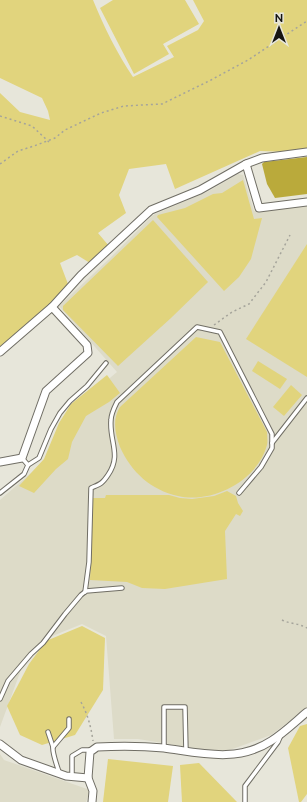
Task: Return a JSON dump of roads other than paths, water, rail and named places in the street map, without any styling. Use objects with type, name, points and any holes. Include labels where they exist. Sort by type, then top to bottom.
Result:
[{"type":"street","points":[[0,352],[52,307],[81,275],[152,210],[200,190],[246,164],[262,158],[307,152]]},
{"type":"street","points":[[246,164],[259,208],[307,202]]},
{"type":"street","points":[[0,462],[22,458],[46,391],[88,353],[88,345],[52,307]]},
{"type":"street","points":[[92,802],[93,791],[88,778],[90,752],[97,747],[133,746],[164,748],[200,754],[233,755],[250,750],[270,741],[306,711]]},
{"type":"street","points":[[0,744],[21,760],[59,774],[88,778]]},
{"type":"lane","points":[[0,699],[8,681],[31,654],[43,644],[65,614],[85,592],[89,562],[91,488],[102,484],[113,468],[115,456],[111,421],[113,409],[117,402],[197,327],[220,332],[272,434],[272,448],[261,467],[239,493]]},
{"type":"lane","points":[[0,493],[24,474],[28,465],[39,458],[51,429],[60,413],[70,401],[87,386],[106,362]]},
{"type":"lane","points":[[272,443],[307,398]]},
{"type":"lane","points":[[22,458],[28,465]]},
{"type":"lane","points":[[85,592],[99,589],[122,588]]},
{"type":"lane","points":[[164,748],[164,707],[185,707],[186,752]]},
{"type":"lane","points":[[53,747],[69,728],[69,719]]},
{"type":"lane","points":[[48,732],[59,774]]},
{"type":"lane","points":[[245,802],[245,786],[278,742],[282,732]]},
{"type":"lane","points":[[72,776],[72,756],[82,750],[93,749]]}]
